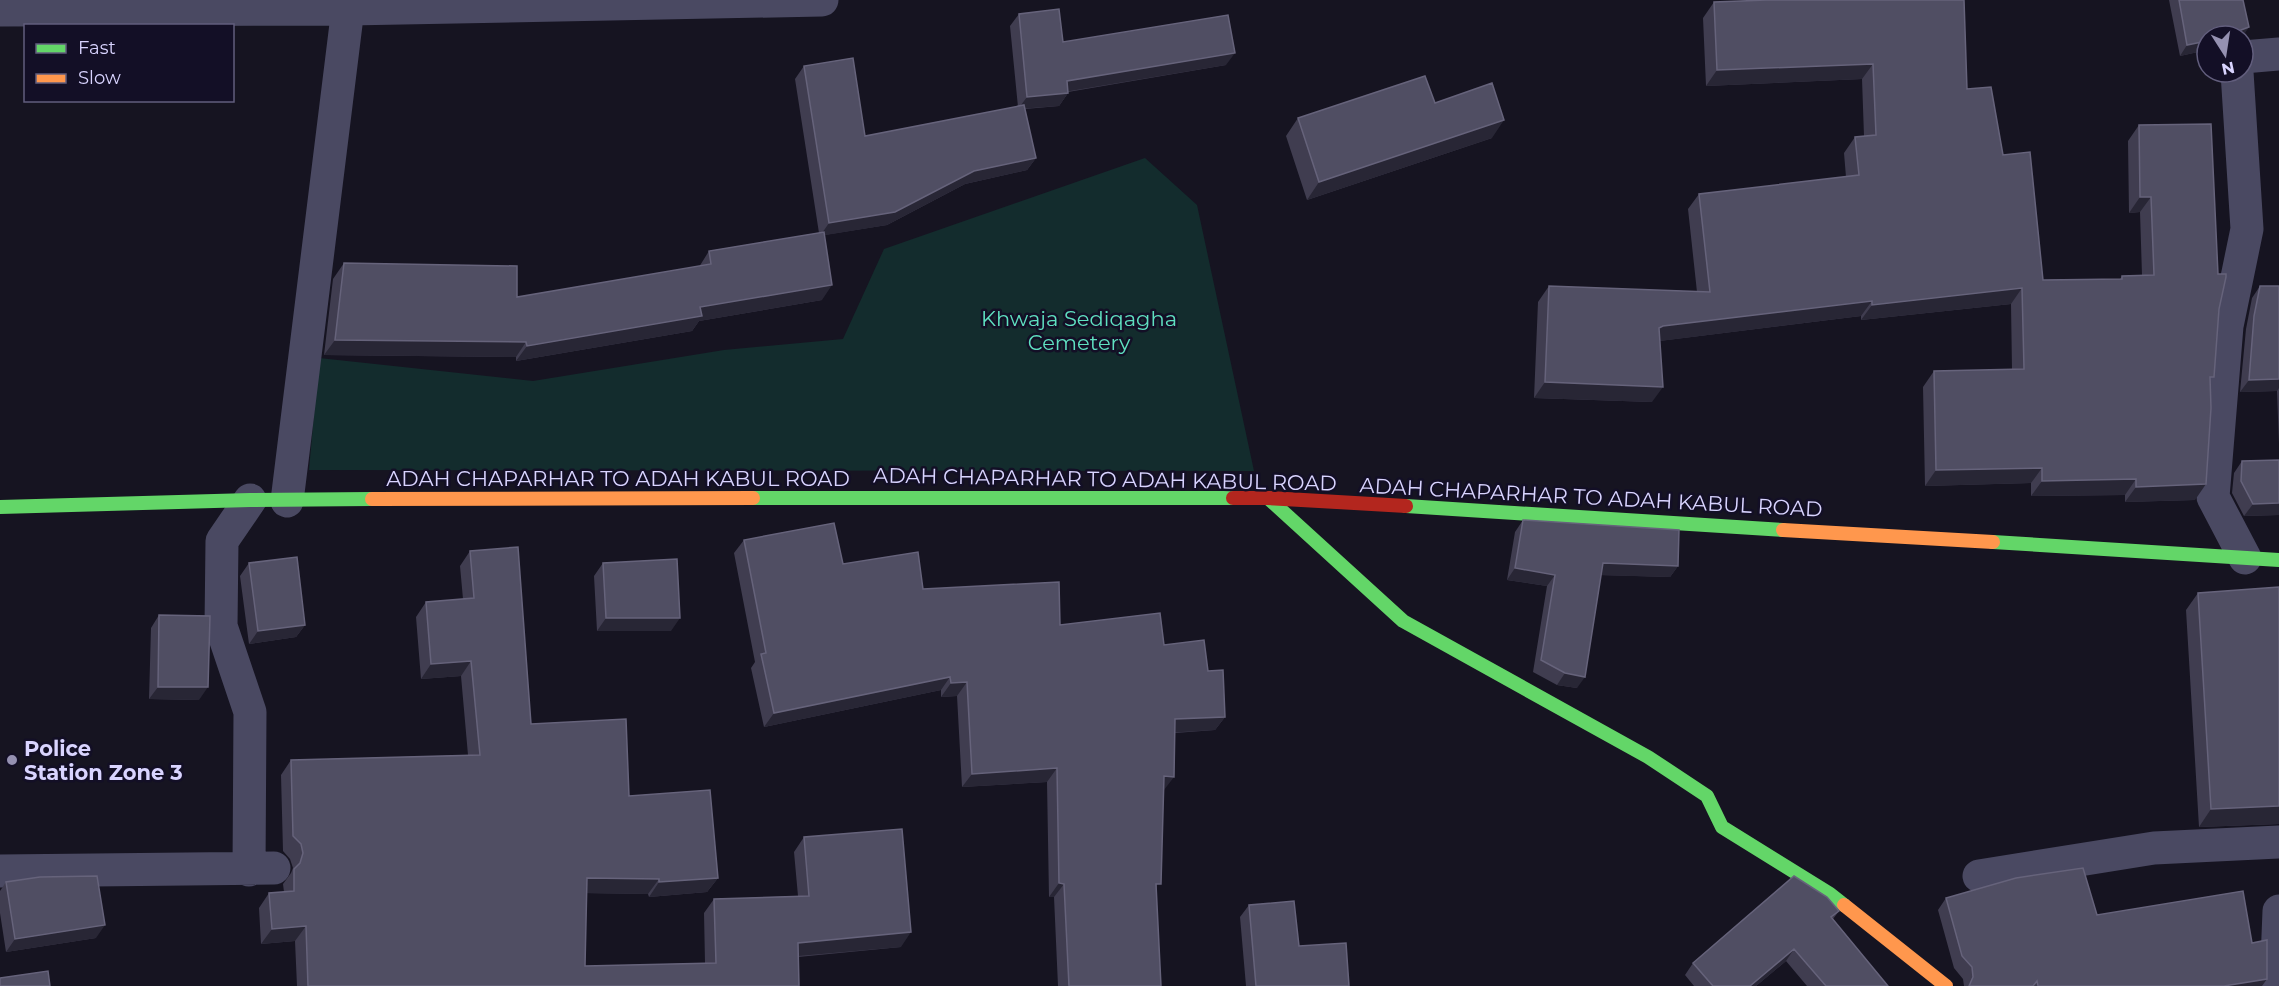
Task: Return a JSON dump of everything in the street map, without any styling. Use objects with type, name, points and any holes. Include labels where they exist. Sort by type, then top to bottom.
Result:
[{"type":"main road","name":"ADAH CHAPARHAR TO ADAH KABUL ROAD","points":[[0,507],[250,500],[1268,498],[2279,560]]},
{"type":"main road","points":[[1268,498],[1403,621],[1648,757],[1707,796],[1722,827],[1830,894],[1946,986]]},
{"type":"street","points":[[0,10],[822,0]]},
{"type":"street","points":[[287,501],[349,4]]},
{"type":"street","points":[[2255,56],[2279,54]]},
{"type":"street","points":[[2238,84],[2247,229],[2227,326],[2213,497],[2245,558]]},
{"type":"street","points":[[0,871],[262,869],[250,712],[221,626],[222,541],[250,500]]},
{"type":"street","points":[[1979,876],[2154,848],[2279,842]]},
{"type":"street","points":[[2276,986],[2279,911]]},
{"type":"green space","name":"Khwaja Sediqagha Cemetery","points":[[1145,158],[1197,205],[1254,471],[309,470],[319,358],[533,381],[724,350],[843,339],[884,249]]},
{"type":"building","points":[[1964,0],[1967,89],[1991,87],[2003,155],[2030,152],[2043,280],[2122,279],[2122,276],[2154,275],[2151,197],[2140,197],[2139,125],[2211,124],[2218,274],[2226,274],[2226,277],[2219,309],[2214,377],[2210,377],[2211,408],[2206,484],[2136,487],[2136,479],[2042,481],[2042,468],[1936,470],[1934,371],[2024,369],[2022,288],[1872,305],[1872,301],[1663,326],[1659,328],[1663,387],[1545,382],[1549,286],[1710,292],[1699,194],[1859,175],[1855,137],[1876,135],[1873,64],[1717,70],[1714,2]]},
{"type":"building","points":[[2179,0],[2243,0],[2248,24],[2195,24],[2195,43],[2187,45]]},
{"type":"building","points":[[1059,9],[1063,42],[1228,15],[1235,53],[1067,81],[1068,93],[1027,97],[1019,14]]},
{"type":"building","points":[[853,58],[865,136],[1024,105],[1036,158],[974,171],[895,212],[829,223],[804,66]]},
{"type":"building","points":[[1425,76],[1435,103],[1492,83],[1504,120],[1319,182],[1298,118]]},
{"type":"building","points":[[824,232],[832,285],[700,307],[702,316],[527,346],[526,342],[335,340],[344,263],[517,266],[517,297],[711,264],[709,251]]},
{"type":"building","points":[[2260,286],[2279,286],[2279,379],[2249,380],[2254,316]]},
{"type":"building","points":[[2279,460],[2279,503],[2253,504],[2241,481],[2242,461]]},
{"type":"building","points":[[1523,520],[1679,530],[1678,566],[1603,563],[1585,677],[1565,673],[1541,660],[1555,575],[1515,568]]},
{"type":"building","points":[[834,523],[843,564],[918,552],[923,589],[1059,582],[1060,625],[1160,613],[1164,645],[1204,640],[1208,671],[1223,670],[1225,717],[1175,719],[1174,777],[1164,776],[1161,884],[1156,884],[1161,986],[1069,986],[1064,884],[1059,883],[1057,768],[972,774],[967,682],[951,683],[950,677],[774,713],[761,654],[766,653],[744,540]]},
{"type":"building","points":[[518,547],[531,724],[626,719],[629,796],[710,790],[718,878],[659,882],[659,879],[587,878],[585,966],[716,963],[714,899],[809,896],[804,837],[902,829],[911,932],[798,943],[799,986],[308,986],[306,926],[272,929],[269,893],[294,891],[294,869],[300,863],[303,853],[301,844],[293,836],[291,760],[480,755],[471,661],[431,664],[426,602],[474,598],[470,551]]},
{"type":"building","points":[[297,557],[305,625],[258,631],[249,563]]},
{"type":"building","points":[[677,559],[680,618],[606,618],[603,563]]},
{"type":"building","points":[[2279,587],[2279,806],[2211,809],[2198,593]]},
{"type":"building","points":[[159,615],[210,616],[208,687],[158,687]]},
{"type":"building","points":[[2083,868],[2097,915],[2243,891],[2252,943],[2267,940],[2267,979],[2224,986],[2038,986],[2037,981],[2033,986],[1969,986],[1973,977],[1972,967],[1962,956],[1946,898],[2016,878]]},
{"type":"building","points":[[97,876],[105,925],[15,939],[6,882],[40,877]]},
{"type":"building","points":[[1794,876],[1827,897],[1839,911],[1831,917],[1888,986],[1826,986],[1794,949],[1750,986],[1713,986],[1693,963]]},
{"type":"building","points":[[1294,901],[1299,946],[1346,943],[1349,986],[1256,986],[1249,905]]},
{"type":"building","points":[[48,971],[50,986],[0,986],[0,978]]},
{"type":"traffic: fast","points":[[753,498],[1233,498]]},
{"type":"traffic: fast","points":[[1268,498],[1403,621],[1648,757],[1707,796],[1722,827],[1844,905]]},
{"type":"traffic: fast","points":[[0,507],[372,499]]},
{"type":"traffic: fast","points":[[1406,506],[1783,530]]},
{"type":"traffic: fast","points":[[1993,542],[2279,560]]},
{"type":"traffic: slow","points":[[372,499],[753,498]]},
{"type":"traffic: slow","points":[[1783,530],[1993,542]]},
{"type":"traffic: slow","points":[[1844,905],[1946,986]]},
{"type":"traffic: jam","points":[[1233,498],[1406,506]]},
{"type":"place","name":"Police Station Zone 3","points":[[12,760]]}]
